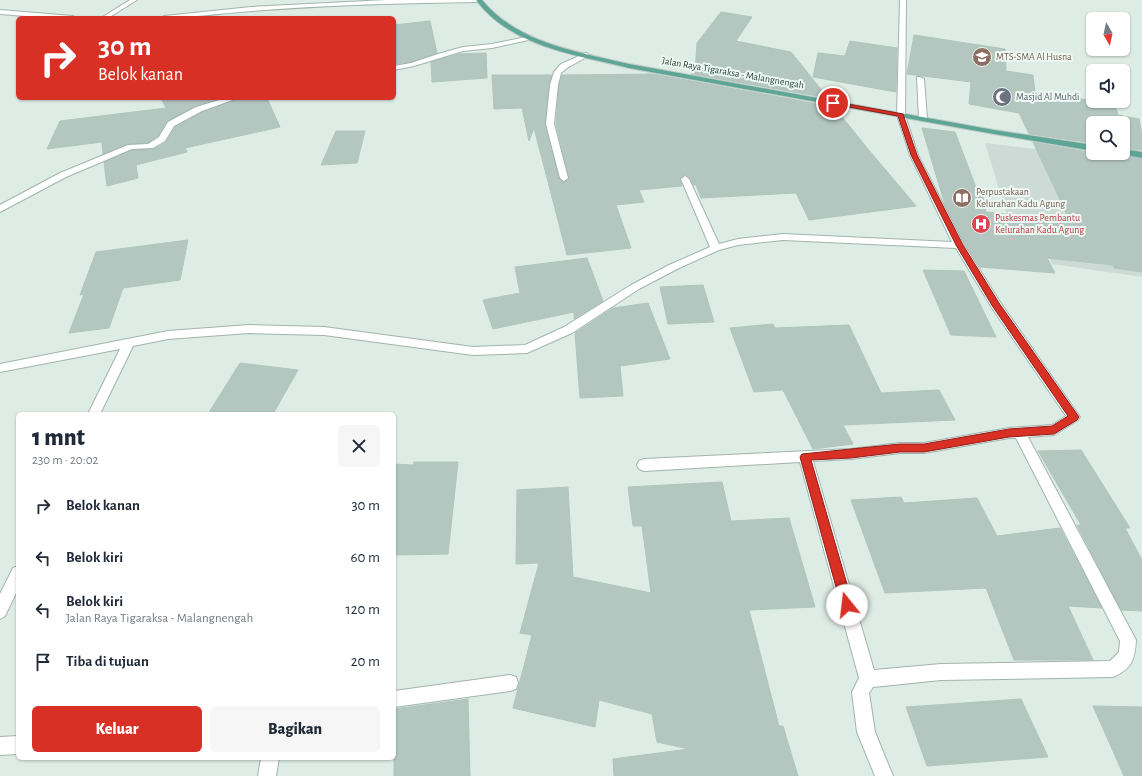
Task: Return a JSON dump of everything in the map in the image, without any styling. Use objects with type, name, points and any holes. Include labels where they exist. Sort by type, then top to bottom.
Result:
[{"type":"main road","name":"Jalan Raya Tigaraksa - Malangnengah","points":[[479,0],[484,9],[508,26],[531,38],[586,55],[636,67],[922,119],[1086,147]]},
{"type":"main road","points":[[1130,153],[1142,155]]},
{"type":"street","points":[[107,16],[134,0]]},
{"type":"street","points":[[251,0],[251,9]]},
{"type":"street","points":[[183,16],[251,9],[386,2],[479,0]]},
{"type":"street","points":[[644,465],[805,457],[851,454],[900,448],[924,448],[1009,433],[1054,430],[1074,417],[996,305],[959,245],[914,155],[901,115],[903,0]]},
{"type":"street","points":[[0,12],[49,16]]},
{"type":"street","points":[[396,68],[412,66],[440,55],[463,49],[492,46],[531,38]]},
{"type":"street","points":[[564,178],[550,124],[554,85],[558,72],[564,66],[586,55]]},
{"type":"street","points":[[920,80],[922,119]]},
{"type":"street","points":[[0,208],[63,175],[131,147],[150,146],[162,139],[171,124],[199,109],[228,100]]},
{"type":"street","points":[[685,178],[716,248]]},
{"type":"street","points":[[0,368],[168,335],[249,329],[324,331],[473,351],[527,349],[568,330],[635,287],[660,274],[716,248],[738,242],[784,237],[959,245]]},
{"type":"street","points":[[95,412],[129,342]]},
{"type":"street","points":[[868,679],[941,672],[1113,669],[1127,656],[1128,640],[1019,432]]},
{"type":"street","points":[[805,457],[868,679],[860,692],[866,732],[884,776]]},
{"type":"street","points":[[0,611],[16,577]]},
{"type":"street","points":[[396,698],[510,683]]},
{"type":"street","points":[[0,746],[16,745]]},
{"type":"street","points":[[267,776],[270,760]]},
{"type":"shaded area","points":[[985,143],[1086,155],[1086,160],[1110,160],[1142,220],[1142,277],[1052,264],[1044,241],[1014,238]]},
{"type":"building","points":[[721,12],[752,17],[736,41],[791,52],[828,98],[691,74],[695,74],[697,43]]},
{"type":"building","points":[[430,21],[437,53],[411,62],[396,64],[396,25]]},
{"type":"building","points":[[914,35],[1005,49],[1006,71],[1033,75],[1035,92],[1086,100],[1086,108],[1116,108],[1118,115],[1123,116],[1086,116],[1086,142],[1029,134],[1019,113],[969,104],[971,82],[907,74]]},
{"type":"building","points":[[850,41],[897,48],[896,92],[813,77],[818,53],[845,56]]},
{"type":"building","points":[[486,53],[487,78],[432,82],[431,62],[459,54]]},
{"type":"building","points":[[653,74],[834,107],[916,206],[809,220],[796,193],[701,198],[696,185],[693,185],[690,178],[685,174],[680,179],[682,186],[639,190],[644,202],[616,205],[631,248],[567,255],[534,128],[529,141],[522,108],[494,109],[492,75],[552,75],[549,85],[545,124],[559,178],[564,182],[569,178],[556,124],[559,85],[562,75]]},
{"type":"building","points":[[162,100],[215,100],[196,106],[167,121],[158,136],[148,143],[127,144],[103,154],[102,142],[47,149],[60,121],[166,108]]},
{"type":"building","points":[[234,100],[268,100],[280,127],[185,148],[187,152],[136,165],[138,178],[107,186],[104,162],[132,150],[154,149],[166,142],[175,127],[203,112]]},
{"type":"building","points":[[1130,117],[1139,119],[1142,135],[1142,150],[1130,149]]},
{"type":"building","points":[[922,128],[955,132],[977,190],[982,191],[986,212],[1070,221],[1033,142],[1086,152],[1086,160],[1130,160],[1130,157],[1142,159],[1142,272],[1114,268],[1113,265],[1047,258],[1055,273],[980,267],[965,244],[945,205]]},
{"type":"building","points":[[336,131],[365,131],[357,163],[321,165]]},
{"type":"building","points":[[188,240],[180,280],[123,288],[109,328],[69,333],[84,294],[80,295],[96,252]]},
{"type":"building","points":[[587,258],[603,301],[574,319],[574,312],[493,329],[483,300],[520,293],[515,267]]},
{"type":"building","points":[[923,270],[964,271],[996,337],[951,335]]},
{"type":"building","points":[[703,285],[714,322],[668,324],[660,287]]},
{"type":"building","points":[[648,303],[670,359],[620,366],[623,396],[580,398],[575,333],[613,308]]},
{"type":"building","points":[[773,324],[775,328],[849,325],[881,393],[939,390],[955,420],[843,425],[853,444],[813,449],[783,390],[754,392],[730,328]]},
{"type":"building","points":[[240,363],[298,370],[274,412],[209,412]]},
{"type":"building","points":[[1081,450],[1130,528],[1125,528],[1142,560],[1142,611],[1121,610],[1077,525],[1081,525],[1038,451]]},
{"type":"building","points":[[414,462],[458,462],[448,554],[396,555],[396,464],[413,465]]},
{"type":"building","points":[[722,482],[731,521],[789,518],[815,607],[749,610],[779,726],[783,726],[798,776],[614,776],[613,759],[689,749],[657,742],[652,714],[599,700],[595,727],[513,708],[532,635],[520,633],[539,563],[516,564],[517,490],[568,487],[573,577],[651,593],[642,526],[633,526],[628,487]]},
{"type":"building","points":[[901,497],[904,503],[977,498],[997,536],[1060,528],[1102,608],[1068,606],[1093,660],[1014,660],[986,588],[885,593],[851,500]]},
{"type":"building","points":[[468,699],[470,776],[394,776],[394,760],[396,760],[396,709]]},
{"type":"building","points":[[1021,699],[1048,757],[927,766],[906,707]]},
{"type":"building","points":[[1093,706],[1142,707],[1142,776],[1124,776]]},
{"type":"place","name":"MTS-SMA Al Husna","points":[[982,57]]},
{"type":"place","name":"Masjid Al Muhdi","points":[[1002,97]]},
{"type":"place","name":"Perpustakaan Kelurahan Kadu Agung","points":[[962,198]]},
{"type":"place","name":"Puskesmas Pembantu Kelurahan Kadu Agung","points":[[981,224]]},
{"type":"route","points":[[833,103],[901,115],[914,155],[959,245],[996,305],[1074,417],[1054,430],[1009,433],[924,448],[900,448],[851,454],[805,457],[847,605]]}]
